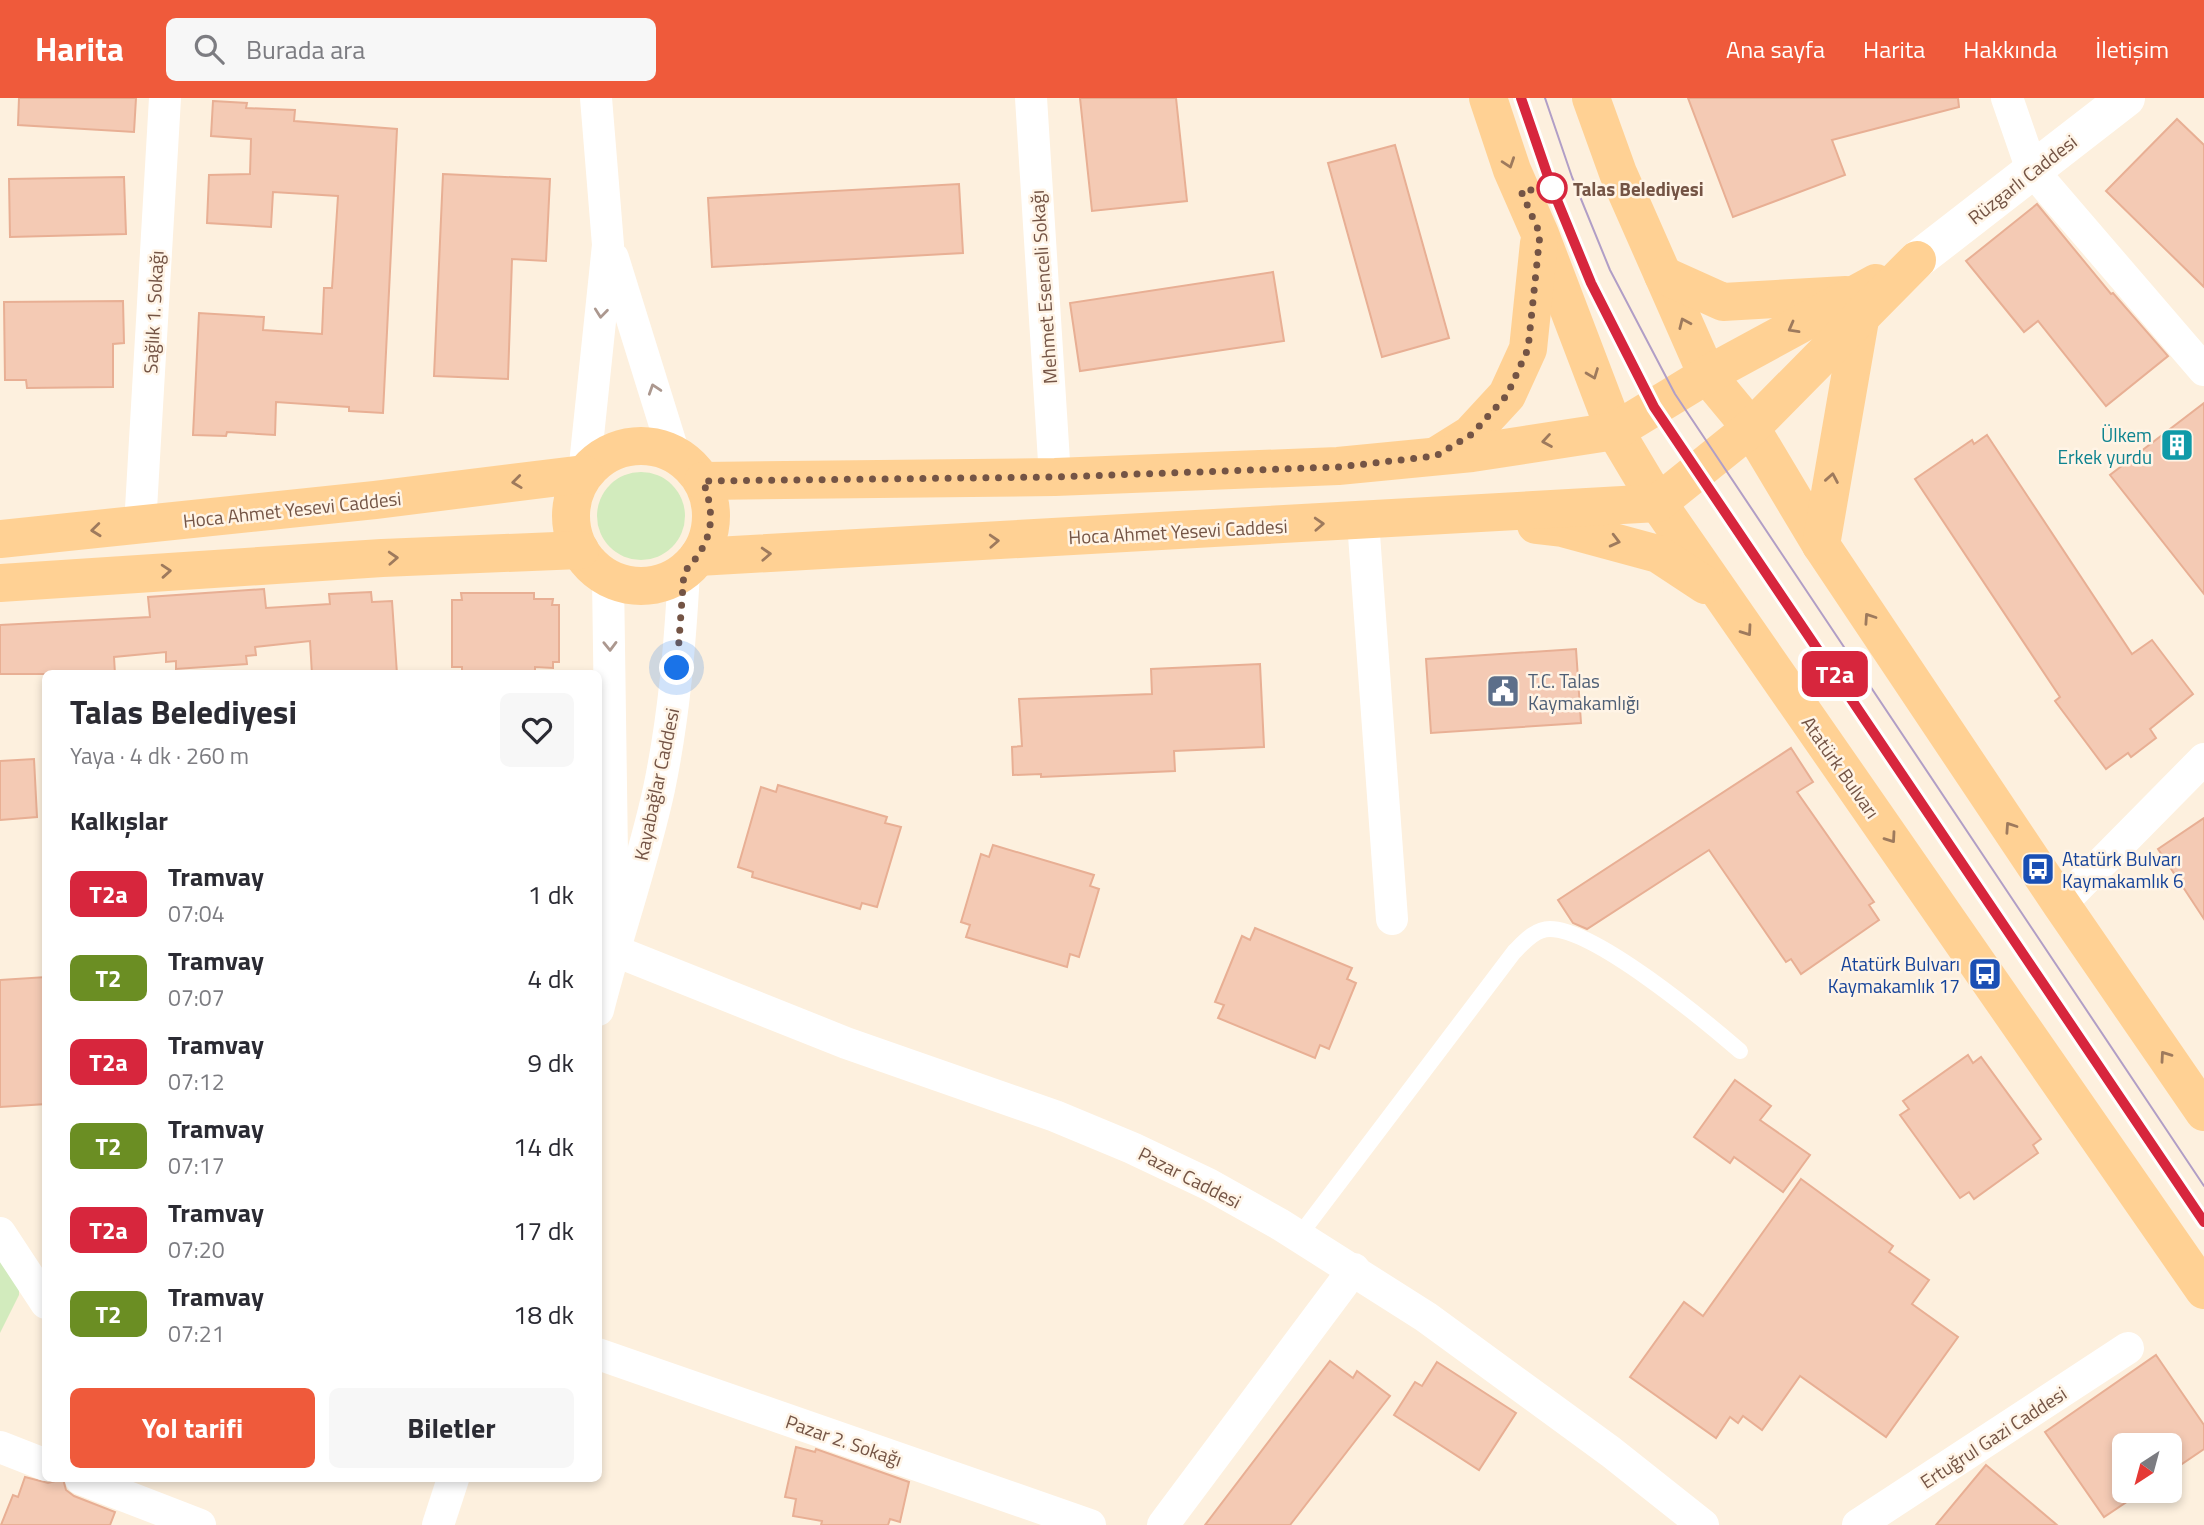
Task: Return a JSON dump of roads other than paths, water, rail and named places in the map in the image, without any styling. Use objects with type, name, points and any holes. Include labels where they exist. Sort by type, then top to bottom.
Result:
[{"type":"main road","name":"Atatürk Bulvarı","points":[[1488,98],[1512,170],[1540,234],[1615,431],[1658,503],[2204,1290]]},
{"type":"main road","points":[[1591,98],[1618,173],[1707,375],[1751,428],[1821,545],[2204,1112]]},
{"type":"main road","points":[[1436,456],[1472,434],[1507,395],[1528,349],[1540,234]]},
{"type":"main road","name":"Rüzgarlı Caddesi","points":[[1615,431],[1707,375],[1858,304],[1917,260]]},
{"type":"main road","points":[[1663,275],[1723,302],[1858,304],[1821,545]]},
{"type":"main road","name":"Rüzgarlı Caddesi","points":[[1658,503],[1751,428],[1858,304]]},
{"type":"main road","points":[[703,481],[1055,477],[1338,467],[1615,431]]},
{"type":"main road","points":[[635,446],[656,447],[674,454],[691,466],[703,481],[710,500],[712,520],[707,540],[691,565],[667,581],[647,586],[627,585],[608,578],[592,566],[580,550],[572,531],[571,511],[575,491],[584,474],[598,460],[616,450],[635,446]]},
{"type":"main road","name":"Hoca Ahmet Yesevi Caddesi","points":[[0,539],[140,526],[584,474]]},
{"type":"main road","name":"Hoca Ahmet Yesevi Caddesi","points":[[691,565],[1658,503]]},
{"type":"main road","points":[[1451,516],[1562,528],[1623,543],[1658,554],[1723,597]]},
{"type":"main road","points":[[0,583],[382,558],[580,550]]},
{"type":"street","name":"Sağlık 1. Sokağı","points":[[140,526],[165,98]]},
{"type":"street","points":[[584,474],[608,245],[596,98]]},
{"type":"street","name":"Mehmet Esenceli Sokağı","points":[[1031,98],[1055,477]]},
{"type":"street","points":[[2007,98],[2032,170],[2204,370]]},
{"type":"street","name":"Rüzgarlı Caddesi","points":[[1917,260],[2126,98]]},
{"type":"street","points":[[608,245],[674,454]]},
{"type":"street","points":[[1363,521],[1392,919]]},
{"type":"street","name":"Kayabağlar Caddesi","points":[[602,994],[631,897],[659,787],[672,716],[691,565]]},
{"type":"street","name":"Kayabağlar Caddesi","points":[[608,578],[613,950]]},
{"type":"street","points":[[2061,904],[2204,759]]},
{"type":"street","name":"Pazar Caddesi","points":[[613,950],[846,1043],[1055,1116],[1208,1184],[1354,1269],[1496,1367],[1691,1521]]},
{"type":"street","points":[[0,1233],[42,1297]]},
{"type":"street","points":[[1163,1525],[1354,1269]]},
{"type":"street","name":"Ertuğrul Gazi Caddesi","points":[[1858,1525],[2128,1348]]},
{"type":"street","name":"Pazar 2. Sokağı","points":[[602,1355],[1090,1525]]},
{"type":"street","points":[[0,1447],[42,1463]]},
{"type":"street","points":[[89,1482],[200,1525]]},
{"type":"street","points":[[438,1525],[452,1482]]},
{"type":"lane","points":[[1299,1236],[1514,952],[1530,937],[1546,929],[1566,930],[1620,959],[1740,1051]]},
{"type":"tram line","points":[[1521,98],[1552,188],[1591,283],[1654,407],[2204,1222]]},
{"type":"tram line","name":"T2a","points":[[1521,98],[1552,188],[1591,283],[1654,407],[2204,1222]]},
{"type":"tram line","points":[[1545,98],[1572,177],[1610,270],[1675,394],[2204,1186]]},
{"type":"place","name":"Talas Belediyesi","points":[[1552,188]]},
{"type":"place","name":"Ülkem Erkek yurdu","points":[[2177,445]]},
{"type":"place","name":"T.C. Talas Kaymakamlığı","points":[[1503,691]]},
{"type":"place","name":"Atatürk Bulvarı Kaymakamlık 6","points":[[2038,869]]},
{"type":"place","name":"Atatürk Bulvarı Kaymakamlık 17","points":[[1985,974]]}]
